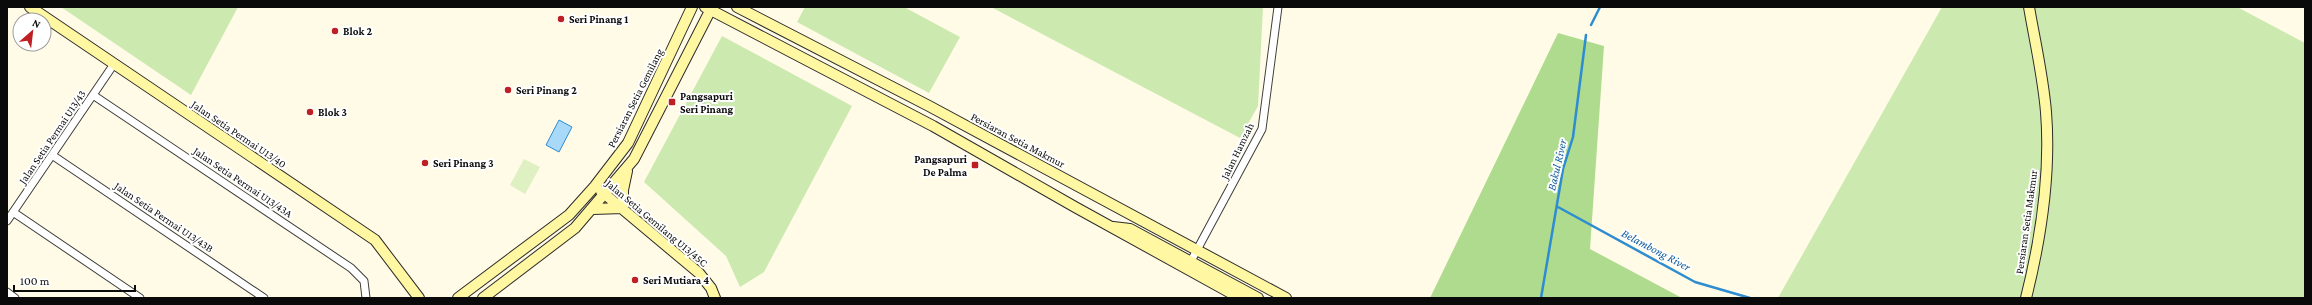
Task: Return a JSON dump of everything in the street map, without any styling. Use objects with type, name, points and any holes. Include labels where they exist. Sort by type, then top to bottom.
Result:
[{"type":"street","name":"Jalan Setia Permai U13/40","points":[[30,7],[375,240],[419,298]]},
{"type":"street","name":"Persiaran Setia Gemilang","points":[[458,298],[569,215],[595,186],[628,143],[692,7]]},
{"type":"street","name":"Persiaran Setia Makmur","points":[[737,7],[1198,249],[1286,298]]},
{"type":"street","name":"Jalan Hamzah","points":[[1191,261],[1262,129],[1278,7]]},
{"type":"street","name":"Persiaran Setia Makmur","points":[[2026,298],[2040,229],[2046,182],[2047,148],[2046,112],[2029,7]]},
{"type":"street","points":[[483,298],[575,228],[606,195],[627,168],[645,141],[709,8],[933,126],[1240,298]]},
{"type":"street","name":"Jalan Setia Permai U13/43","points":[[7,221],[114,64]]},
{"type":"street","name":"Jalan Setia Permai U13/43A","points":[[93,95],[351,268],[364,281],[366,298]]},
{"type":"street","name":"Jalan Setia Permai U13/43B","points":[[52,155],[264,298]]},
{"type":"street","points":[[593,209],[623,208],[623,190],[627,168]]},
{"type":"street","name":"Jalan Setia Gemilang U13/45C","points":[[595,186],[699,273],[711,288],[715,298]]},
{"type":"street","points":[[13,212],[140,298]]},
{"type":"street","points":[[1110,226],[1130,229],[1258,298]]},
{"type":"street","points":[[7,292],[15,298]]},
{"type":"green space","points":[[61,7],[238,7],[191,95]]},
{"type":"green space","points":[[805,7],[904,7],[960,37],[929,93],[797,22]]},
{"type":"green space","points":[[991,7],[1263,7],[1258,106],[1240,138]]},
{"type":"green space","points":[[1942,7],[2237,7],[2305,43],[2305,298],[1778,298]]},
{"type":"green space","points":[[1558,33],[1604,46],[1590,249],[1682,298],[1430,298]]},
{"type":"green space","points":[[722,36],[852,106],[764,272],[740,287],[726,256],[644,182]]},
{"type":"green space","points":[[524,159],[540,167],[525,194],[510,185]]},
{"type":"water","points":[[559,120],[572,127],[559,152],[546,145]]},
{"type":"waterway","name":"Bakul River","points":[[1591,25],[1600,7]]},
{"type":"waterway","name":"Bakul River","points":[[1541,298],[1563,169],[1573,137],[1586,35]]},
{"type":"waterway","name":"Belambong River","points":[[1558,207],[1695,282],[1750,298]]},
{"type":"place","name":"Seri Pinang 1","points":[[561,19]]},
{"type":"place","name":"Blok 2","points":[[335,31]]},
{"type":"place","name":"Seri Pinang 2","points":[[508,90]]},
{"type":"place","name":"Pangsapuri Seri Pinang","points":[[672,102]]},
{"type":"place","name":"Blok 3","points":[[310,112]]},
{"type":"place","name":"Seri Pinang 3","points":[[425,163]]},
{"type":"place","name":"Pangsapuri De Palma","points":[[975,165]]},
{"type":"place","name":"Seri Mutiara 4","points":[[635,280]]}]
